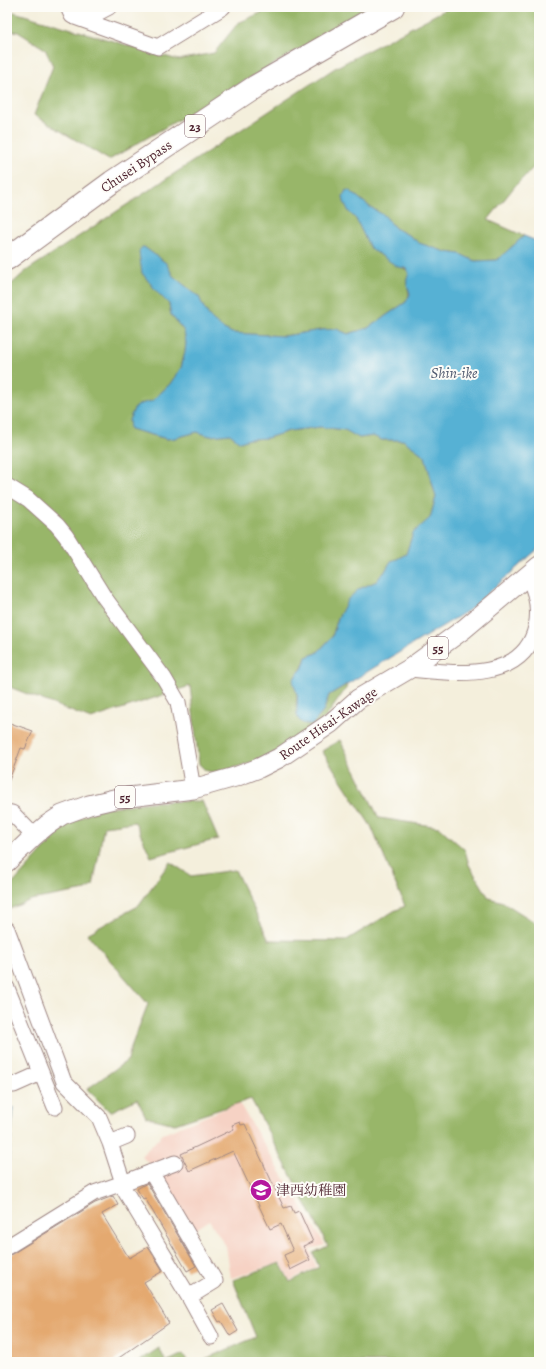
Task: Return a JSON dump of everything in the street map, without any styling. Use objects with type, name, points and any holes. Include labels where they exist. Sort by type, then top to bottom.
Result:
[{"type":"highway","name":"Chusei Bypass","points":[[7,259],[112,182],[256,86],[393,7]]},
{"type":"main road","name":"Route Hisai-Kawage","points":[[7,862],[34,836],[62,815],[89,804],[114,799],[193,789],[235,777],[259,768],[279,758],[332,723],[358,699],[409,669],[464,629],[534,571]]},
{"type":"street","points":[[68,7],[72,16],[158,47],[223,7]]},
{"type":"street","points":[[84,20],[109,7]]},
{"type":"street","points":[[7,486],[28,499],[57,525],[66,536],[109,603],[164,678],[178,702],[193,789]]},
{"type":"street","points":[[409,669],[467,672],[486,671],[498,668],[518,657],[534,636],[537,601],[534,571]]},
{"type":"street","points":[[7,812],[12,813],[34,836]]},
{"type":"street","points":[[7,930],[64,1082],[99,1117],[110,1143],[125,1191],[189,1297],[211,1337]]},
{"type":"street","points":[[7,988],[12,1013],[41,1073],[55,1107]]},
{"type":"street","points":[[7,1082],[14,1085],[41,1073]]},
{"type":"street","points":[[110,1143],[127,1136]]},
{"type":"street","points":[[7,1247],[94,1193],[175,1163]]},
{"type":"street","points":[[151,1172],[215,1281],[189,1297]]},
{"type":"shaded area","points":[[239,1103],[325,1245],[310,1249],[316,1267],[290,1280],[281,1262],[231,1278],[226,1246],[209,1220],[192,1231],[152,1166],[141,1156],[163,1134]]},
{"type":"green space","points":[[274,7],[372,7],[109,160],[34,115],[53,66],[45,49],[18,32],[7,30],[7,10],[178,60],[214,53],[238,23]]},
{"type":"green space","points":[[450,7],[539,7],[539,162],[515,186],[488,220],[524,236],[497,260],[475,261],[460,254],[446,252],[419,243],[395,228],[385,216],[370,207],[350,191],[349,212],[356,219],[370,248],[408,271],[408,298],[406,302],[368,328],[348,334],[337,329],[284,336],[232,333],[222,328],[212,320],[199,297],[173,276],[166,263],[144,247],[142,273],[169,304],[171,315],[184,331],[186,343],[181,368],[170,384],[152,401],[140,404],[130,429],[167,439],[197,432],[210,436],[230,434],[240,442],[249,439],[267,438],[289,431],[320,427],[345,430],[360,438],[373,436],[382,440],[403,440],[425,456],[436,497],[430,519],[413,533],[406,554],[391,561],[377,581],[359,589],[338,618],[332,637],[317,653],[306,657],[302,668],[295,677],[294,681],[297,696],[296,707],[312,725],[323,712],[329,695],[346,685],[347,687],[326,717],[268,758],[226,770],[211,772],[205,770],[199,764],[190,686],[91,719],[7,686],[7,288],[26,271],[335,68]]},
{"type":"green space","points":[[340,740],[379,818],[439,827],[465,850],[469,865],[489,898],[503,902],[536,923],[539,923],[539,1362],[198,1362],[256,1337],[233,1280],[280,1263],[290,1282],[319,1267],[313,1253],[328,1246],[251,1099],[175,1124],[146,1117],[137,1099],[110,1112],[87,1089],[128,1060],[131,1047],[148,1004],[87,934],[138,906],[170,862],[191,876],[235,870],[269,940],[345,941],[394,911],[405,906],[371,826],[322,751]]},
{"type":"green space","points":[[202,801],[218,839],[151,857],[135,822],[104,826],[93,886],[86,890],[31,900],[7,910],[7,890],[66,825],[98,809],[150,802]]},
{"type":"green space","points":[[159,1348],[166,1362],[138,1362]]},
{"type":"green space","points":[[183,1354],[188,1362],[166,1362]]},
{"type":"water","name":"Shin-ike","points":[[346,190],[350,191],[370,207],[385,216],[395,228],[419,243],[446,252],[460,254],[475,261],[497,260],[524,236],[539,242],[539,548],[469,610],[329,695],[323,712],[312,725],[301,722],[298,718],[297,694],[294,679],[302,669],[306,657],[317,653],[332,637],[338,618],[348,599],[359,589],[377,581],[391,561],[406,554],[413,533],[430,518],[436,497],[425,456],[403,440],[382,440],[373,436],[359,438],[345,430],[320,427],[289,431],[267,438],[249,439],[240,442],[230,434],[210,436],[197,432],[167,439],[130,429],[129,420],[134,409],[140,404],[152,401],[170,384],[181,368],[186,343],[184,331],[171,315],[169,304],[142,273],[139,252],[142,247],[144,247],[166,263],[173,276],[199,297],[212,320],[222,328],[232,333],[284,336],[337,329],[348,334],[368,328],[406,302],[410,294],[407,286],[408,271],[405,268],[398,267],[370,248],[356,219],[349,212],[344,202],[343,196]]},
{"type":"water","points":[[7,1107],[14,1108],[7,1178]]},
{"type":"building","points":[[7,722],[33,731],[25,749],[21,748],[8,783]]},
{"type":"building","points":[[240,1122],[241,1125],[245,1124],[284,1208],[291,1206],[294,1213],[299,1211],[313,1242],[303,1246],[310,1260],[290,1270],[284,1255],[293,1251],[281,1224],[270,1229],[233,1151],[189,1171],[181,1154],[234,1129],[232,1125]]},
{"type":"building","points":[[147,1183],[196,1266],[187,1271],[145,1198],[143,1199],[137,1189]]},
{"type":"building","points":[[113,1196],[118,1205],[102,1214],[129,1258],[148,1247],[157,1261],[163,1271],[144,1282],[169,1323],[113,1362],[9,1362],[7,1359],[7,1257],[95,1203]]},
{"type":"building","points":[[223,1304],[238,1331],[230,1336],[212,1310]]},
{"type":"place","name":"津西幼稚園","points":[[261,1190]]}]
